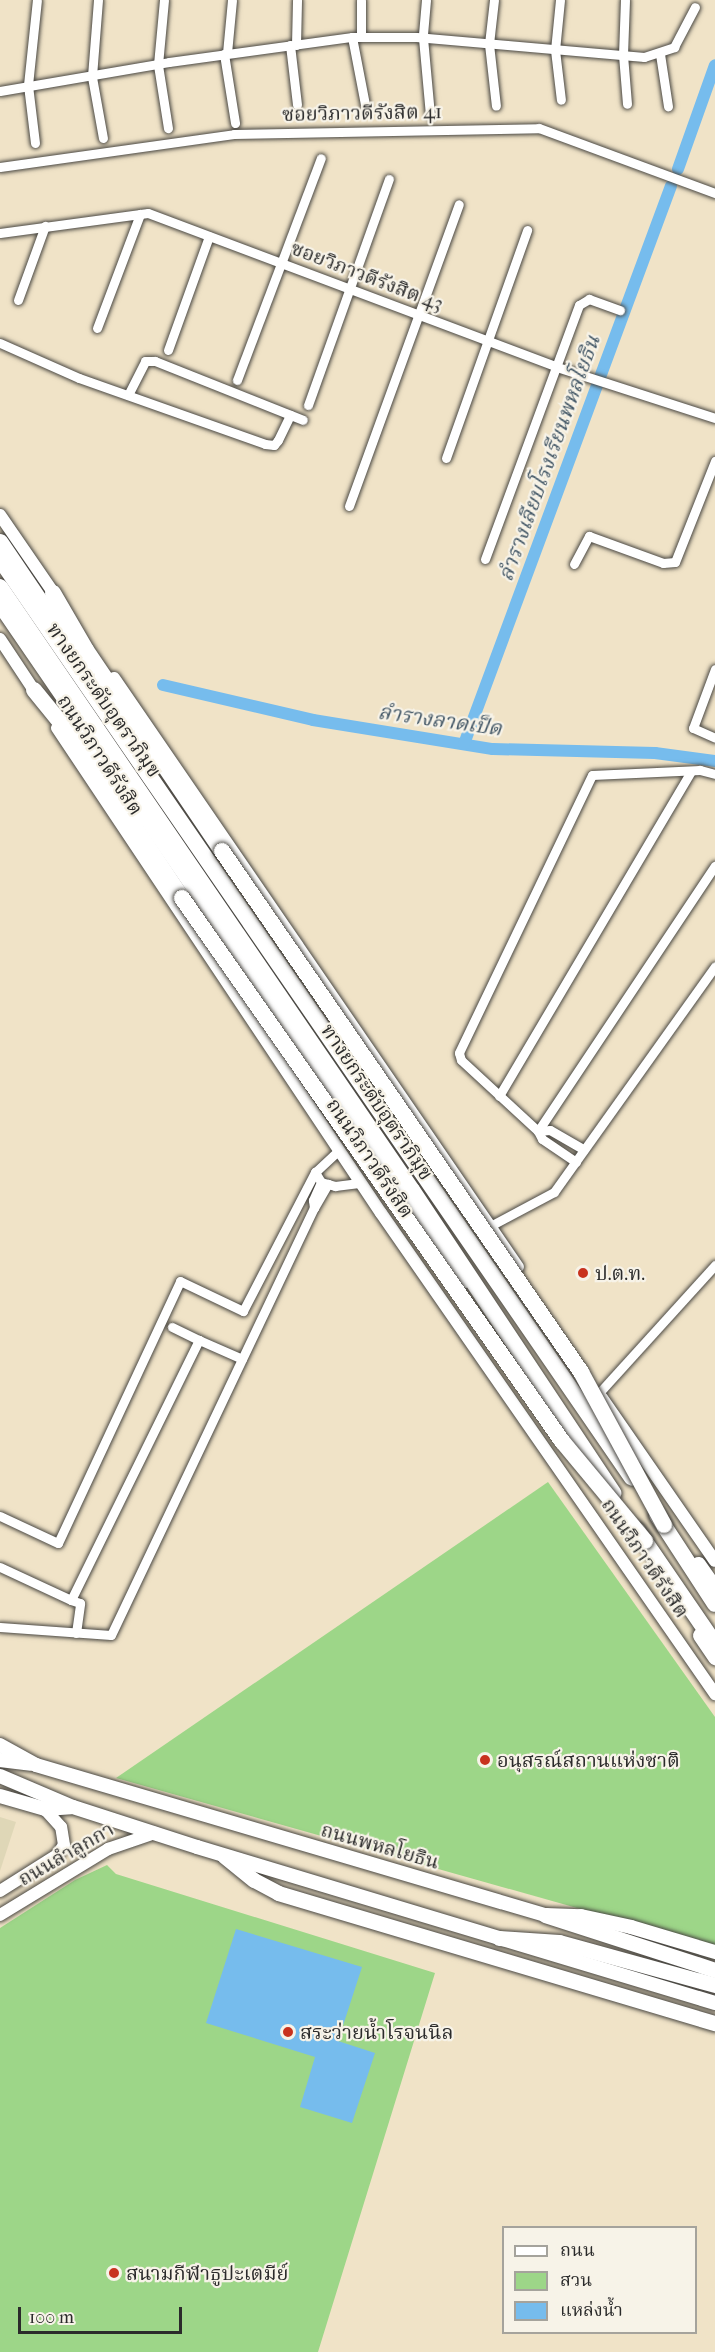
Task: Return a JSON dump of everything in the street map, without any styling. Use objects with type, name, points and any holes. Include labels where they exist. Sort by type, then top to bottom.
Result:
[{"type":"highway","name":"ถนนวิภาวดีรังสิต","points":[[0,541],[715,1588]]},
{"type":"highway","name":"ทางยกระดับอุตราภิมุข","points":[[0,559],[664,1525],[715,1604]]},
{"type":"highway","name":"ทางยกระดับอุตราภิมุข","points":[[0,587],[405,1180],[715,1644]]},
{"type":"highway","points":[[53,593],[86,650],[222,851],[581,1372],[664,1525]]},
{"type":"highway","name":"ถนนวิภาวดีรังสิต","points":[[0,605],[715,1657]]},
{"type":"highway","points":[[34,690],[87,755],[182,898],[562,1441],[645,1541]]},
{"type":"highway","points":[[570,1378],[612,1411]]},
{"type":"highway","points":[[224,1856],[254,1880],[278,1893],[715,2023]]},
{"type":"highway","points":[[545,1915],[715,1985]]},
{"type":"highway","points":[[499,1938],[560,1942],[715,1970]]},
{"type":"main road","points":[[0,514],[492,1225],[599,1393],[715,1562]]},
{"type":"main road","name":"ถนนวิภาวดีรังสิต","points":[[0,639],[88,779],[361,1183],[715,1694]]},
{"type":"main road","name":"ถนนพหลโยธิน","points":[[0,1745],[36,1765]]},
{"type":"main road","name":"ถนนพหลโยธิน","points":[[0,1760],[36,1765],[545,1915],[581,1916],[631,1927],[715,1952]]},
{"type":"main road","points":[[0,1776],[73,1807],[224,1856],[715,2003]]},
{"type":"main road","points":[[0,1796],[45,1809],[73,1807]]},
{"type":"main road","name":"ถนนลำลูกกา","points":[[0,1891],[57,1855],[64,1845],[61,1827],[45,1809]]},
{"type":"main road","name":"ถนนลำลูกกา","points":[[0,1915],[108,1849],[155,1833]]},
{"type":"street","points":[[35,143],[28,85],[37,0]]},
{"type":"street","points":[[98,0],[92,76],[103,138]]},
{"type":"street","points":[[164,0],[158,65],[168,129]]},
{"type":"street","points":[[232,0],[226,53],[235,123]]},
{"type":"street","points":[[297,0],[293,45],[297,105]]},
{"type":"street","points":[[361,0],[356,37],[366,110]]},
{"type":"street","points":[[426,0],[423,38],[430,115]]},
{"type":"street","points":[[494,0],[489,44],[496,106]]},
{"type":"street","points":[[560,0],[555,50],[561,100]]},
{"type":"street","points":[[625,0],[623,55],[627,104]]},
{"type":"street","points":[[0,91],[226,53],[356,37],[423,38],[623,55],[660,54],[681,38],[695,7]]},
{"type":"street","points":[[660,54],[668,106]]},
{"type":"street","name":"ซอยวิภาวดีรังสิต 41","points":[[0,167],[234,134],[539,128],[715,193]]},
{"type":"street","points":[[237,380],[321,158]]},
{"type":"street","points":[[308,405],[390,179]]},
{"type":"street","points":[[349,506],[459,204]]},
{"type":"street","name":"ซอยวิภาวดีรังสิต 43","points":[[0,233],[148,213],[557,367],[715,418]]},
{"type":"street","points":[[97,328],[140,214]]},
{"type":"street","points":[[18,300],[45,226]]},
{"type":"street","points":[[446,458],[527,230]]},
{"type":"street","points":[[168,350],[209,236]]},
{"type":"street","points":[[485,560],[579,305],[589,299],[620,310]]},
{"type":"street","points":[[0,343],[128,395],[270,446],[278,440],[290,415]]},
{"type":"street","points":[[128,395],[145,361],[155,361],[303,420]]},
{"type":"street","points":[[574,564],[589,536],[663,563],[675,562],[715,461]]},
{"type":"street","points":[[715,669],[693,728],[715,738]]},
{"type":"street","points":[[576,1162],[542,1139],[538,1131],[461,1060],[459,1053],[592,775],[691,771],[715,774]]},
{"type":"street","points":[[499,1096],[691,771]]},
{"type":"street","points":[[538,1131],[715,866]]},
{"type":"street","points":[[492,1225],[554,1192],[715,966]]},
{"type":"street","points":[[538,1131],[550,1130],[584,1150]]},
{"type":"street","points":[[0,1516],[58,1543],[180,1281],[243,1311],[315,1172],[339,1150]]},
{"type":"street","points":[[315,1172],[325,1183],[361,1183]]},
{"type":"street","points":[[0,1627],[111,1635],[325,1183]]},
{"type":"street","points":[[599,1393],[715,1265]]},
{"type":"street","points":[[172,1327],[242,1359]]},
{"type":"street","points":[[71,1600],[199,1340]]},
{"type":"street","points":[[0,1567],[80,1603],[76,1633]]},
{"type":"shaded area","points":[[0,1817],[16,1822],[0,1871]]},
{"type":"green space","points":[[548,1482],[715,1717],[715,1947],[116,1778]]},
{"type":"green space","points":[[107,1865],[116,1874],[435,1973],[318,2352],[0,2352],[0,1928],[75,1880]]},
{"type":"water","name":"สระว่ายน้ำโรจนนิล","points":[[236,1929],[362,1967],[338,2041],[375,2053],[352,2123],[300,2107],[315,2057],[206,2023]]},
{"type":"waterway","name":"ลำรางเลียบโรงเรียนพหลโยธิน","points":[[678,169],[715,65]]},
{"type":"waterway","name":"ลำรางเลียบโรงเรียนพหลโยธิน","points":[[464,744],[671,186]]},
{"type":"waterway","name":"ลำรางลาดเป็ด","points":[[163,685],[313,720],[493,749],[655,753],[715,761]]},
{"type":"place","name":"ป.ต.ท.","points":[[583,1273]]},
{"type":"place","name":"อนุสรณ์สถานแห่งชาติ","points":[[485,1760]]},
{"type":"place","name":"สระว่ายน้ำโรจนนิล","points":[[288,2032]]},
{"type":"place","name":"สนามกีฬาธูปะเตมีย์","points":[[114,2273]]}]
